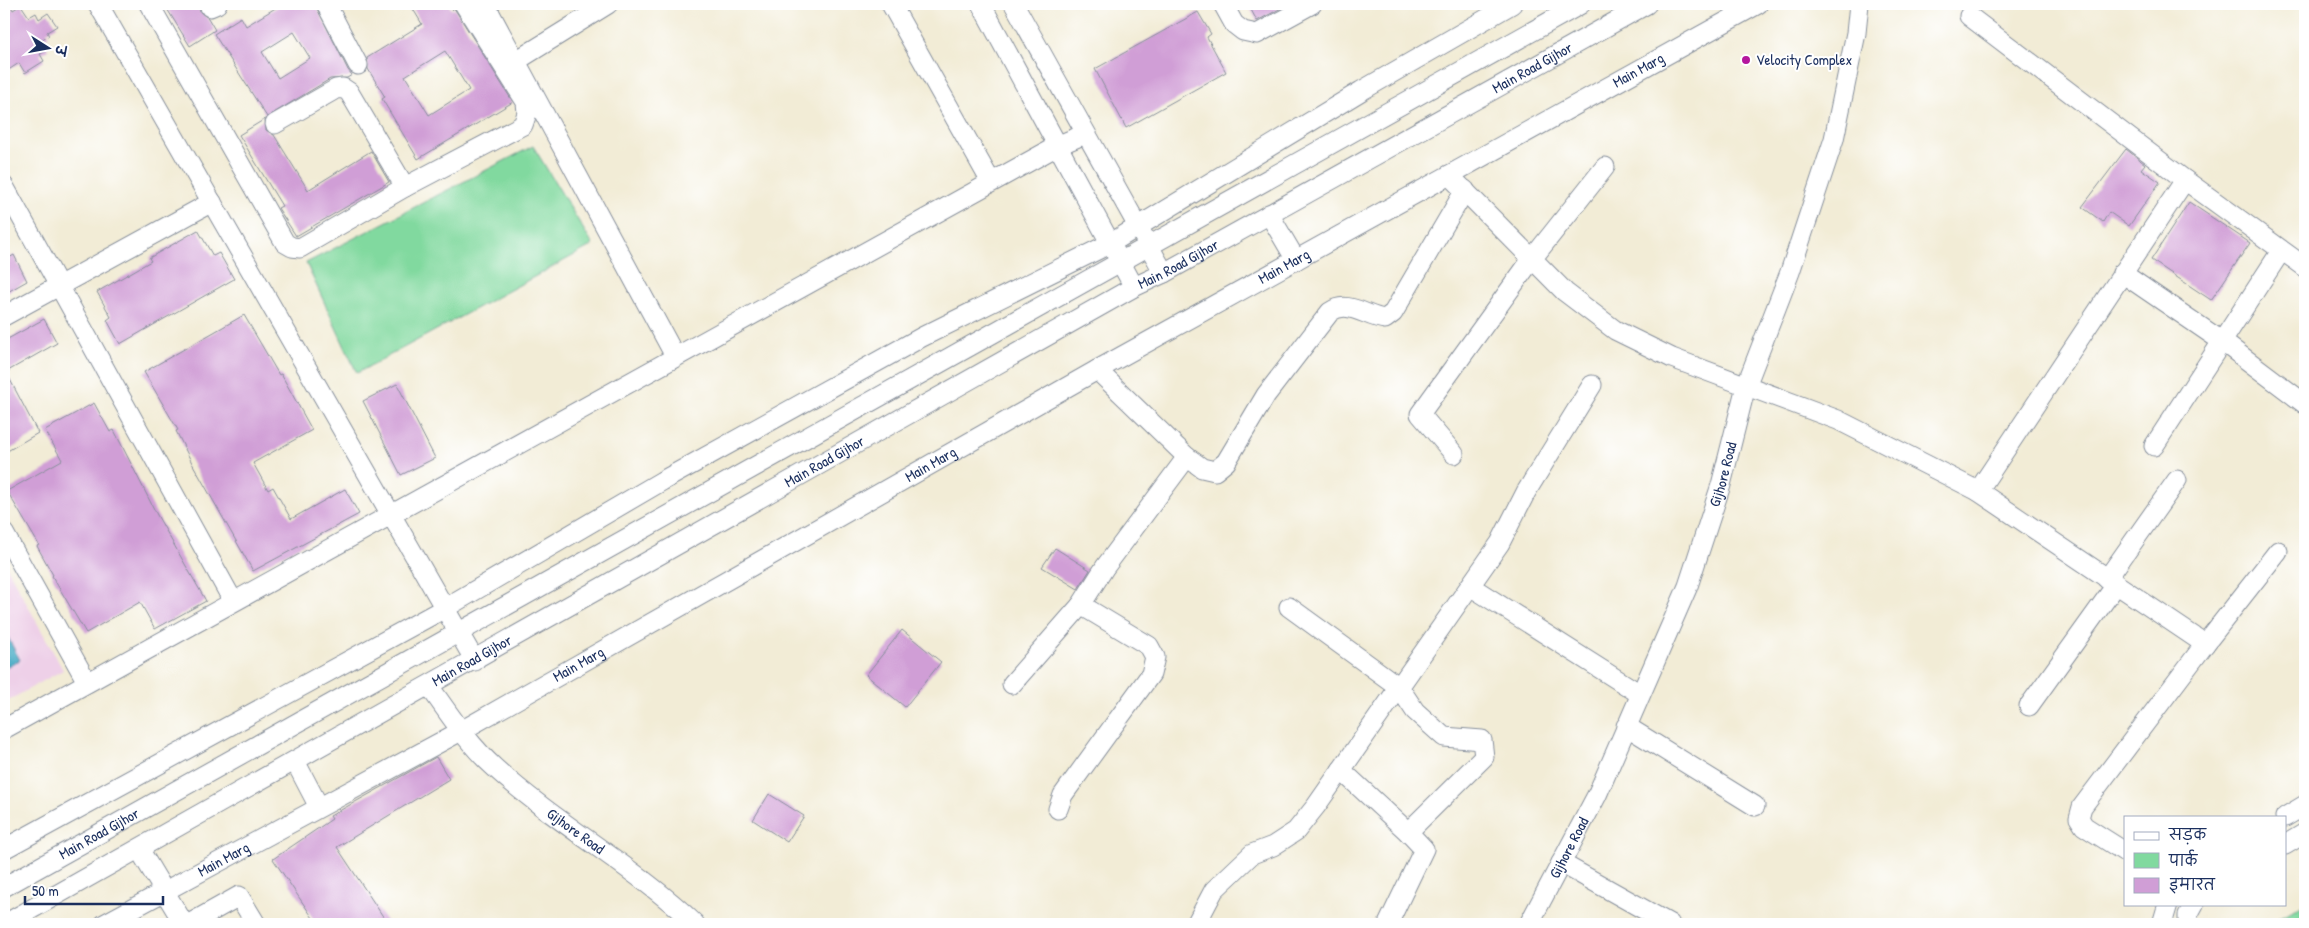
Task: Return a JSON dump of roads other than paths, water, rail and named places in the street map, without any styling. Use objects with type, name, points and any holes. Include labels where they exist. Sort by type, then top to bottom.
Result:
[{"type":"street","points":[[98,4],[475,661]]},
{"type":"street","points":[[149,4],[285,243],[300,248],[405,187],[523,125],[527,113],[526,102],[464,4]]},
{"type":"street","points":[[326,4],[358,65]]},
{"type":"street","points":[[485,4],[675,356]]},
{"type":"street","points":[[516,61],[608,4]]},
{"type":"street","points":[[891,4],[991,182]]},
{"type":"street","points":[[981,4],[1112,242],[1134,287]]},
{"type":"street","points":[[1014,4],[1164,273]]},
{"type":"street","points":[[1223,4],[1234,24],[1243,31],[1257,34],[1312,4]]},
{"type":"street","points":[[4,849],[445,608],[662,481],[922,337],[1112,242],[1361,91],[1512,4]]},
{"type":"street","name":"Main Road Gijhor","points":[[4,886],[1149,247],[1580,4]]},
{"type":"street","name":"Main Road Gijhor","points":[[6,924],[475,661],[1134,287],[1164,273],[1647,4]]},
{"type":"street","name":"Main Marg","points":[[104,924],[461,731],[1097,370],[1758,4]]},
{"type":"street","name":"Gijhore Road","points":[[1528,924],[1597,795],[1688,586],[1721,485],[1746,386],[1790,272],[1834,139],[1856,34],[1859,4]]},
{"type":"street","points":[[1969,16],[2185,180],[2305,267]]},
{"type":"street","points":[[275,124],[336,89],[343,88],[349,92],[405,187]]},
{"type":"street","points":[[4,729],[991,182],[1059,145],[1085,134]]},
{"type":"street","points":[[1454,454],[1420,414],[1532,259],[1605,167]]},
{"type":"street","points":[[1449,175],[1565,292],[1616,330],[1672,358],[1838,420],[1978,491],[2205,644]]},
{"type":"street","points":[[1978,491],[2185,180]]},
{"type":"street","points":[[4,186],[233,601]]},
{"type":"street","points":[[1097,370],[1187,457],[1202,468],[1215,471],[1226,462],[1266,395],[1330,312],[1338,307],[1352,308],[1374,317],[1385,319],[1393,313],[1465,190]]},
{"type":"street","points":[[4,316],[212,202]]},
{"type":"street","points":[[1269,214],[1296,260]]},
{"type":"street","points":[[2154,446],[2281,251]]},
{"type":"street","points":[[2122,273],[2223,342],[2305,404]]},
{"type":"street","points":[[1196,924],[1214,890],[1252,854],[1273,846],[1296,831],[1341,770],[1500,543],[1526,492],[1592,385]]},
{"type":"street","points":[[1012,684],[1081,605],[1105,567],[1187,457]]},
{"type":"street","points":[[2029,706],[2112,582],[2177,480]]},
{"type":"street","points":[[4,533],[87,682]]},
{"type":"street","points":[[2124,851],[2084,826],[2079,818],[2082,807],[2278,551]]},
{"type":"street","points":[[1470,586],[1640,694]]},
{"type":"street","points":[[1058,809],[1063,795],[1151,674],[1155,656],[1149,646],[1081,605]]},
{"type":"street","points":[[1290,607],[1399,687],[1415,711],[1444,737],[1482,740],[1484,757],[1408,832]]},
{"type":"street","name":"Gijhore Road","points":[[429,686],[461,731],[494,768],[551,815],[669,899],[695,924]]},
{"type":"street","points":[[1626,726],[1755,806]]},
{"type":"street","points":[[295,761],[319,807]]},
{"type":"street","points":[[1341,770],[1424,848],[1388,924]]},
{"type":"street","points":[[2286,816],[2305,805]]},
{"type":"street","points":[[2286,844],[2305,833]]},
{"type":"street","points":[[139,849],[184,924]]},
{"type":"street","points":[[1561,863],[1670,924]]},
{"type":"street","points":[[189,924],[239,896],[256,924]]},
{"type":"street","points":[[2162,924],[2167,906]]},
{"type":"street","points":[[2188,924],[2188,915],[2193,906]]},
{"type":"water","points":[[4,630],[20,660],[4,669]]},
{"type":"place","name":"Velocity Complex","points":[[1746,60]]}]
